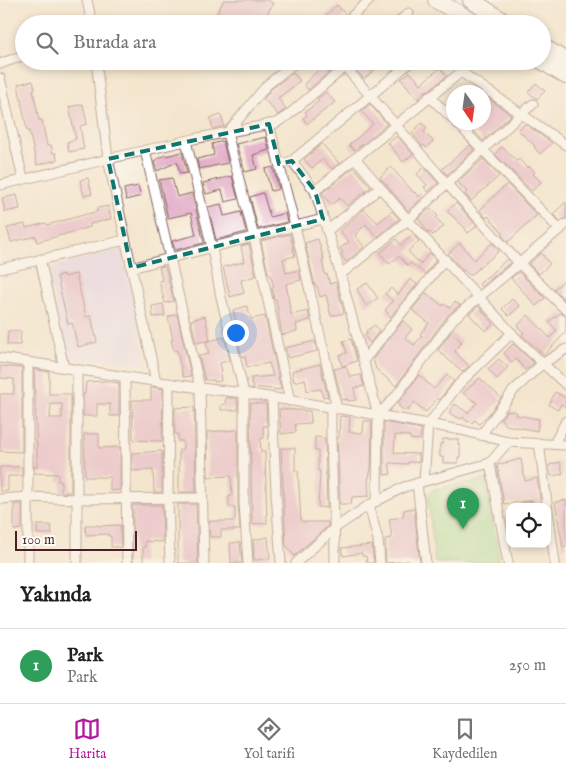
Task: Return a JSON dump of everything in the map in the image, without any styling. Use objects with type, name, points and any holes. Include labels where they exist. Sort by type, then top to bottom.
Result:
[{"type":"highway","points":[[436,0],[462,15]]},
{"type":"highway","points":[[471,0],[494,15]]},
{"type":"highway","points":[[551,52],[566,61]]},
{"type":"highway","points":[[551,67],[566,76]]},
{"type":"street","points":[[87,0],[90,15]]},
{"type":"street","points":[[353,15],[370,0]]},
{"type":"street","points":[[0,64],[15,58]]},
{"type":"street","points":[[97,70],[108,159],[156,381]]},
{"type":"street","points":[[228,133],[267,85],[286,70]]},
{"type":"street","points":[[0,185],[145,150],[276,123],[287,116],[338,70]]},
{"type":"street","points":[[351,70],[395,126],[520,264],[566,310]]},
{"type":"street","points":[[279,164],[292,161],[401,70]]},
{"type":"street","points":[[314,191],[461,72],[566,145]]},
{"type":"street","points":[[0,78],[24,179]]},
{"type":"street","points":[[430,96],[446,112]]},
{"type":"street","points":[[340,275],[408,220],[520,114],[533,104]]},
{"type":"street","points":[[269,124],[295,226],[334,409],[330,449],[335,528],[335,563]]},
{"type":"street","points":[[378,415],[396,396],[453,319],[563,227],[464,130]]},
{"type":"street","points":[[228,133],[244,204],[254,238],[290,401]]},
{"type":"street","points":[[186,141],[244,393],[244,503],[248,563]]},
{"type":"street","points":[[145,150],[200,388],[204,563]]},
{"type":"street","points":[[355,158],[408,220],[512,334],[566,385]]},
{"type":"street","points":[[292,161],[314,191],[340,275],[378,415],[373,503],[380,563]]},
{"type":"street","points":[[327,231],[380,188]]},
{"type":"street","points":[[132,268],[323,219]]},
{"type":"street","points":[[0,269],[126,240]]},
{"type":"street","points":[[40,259],[64,368]]},
{"type":"street","points":[[364,360],[445,259]]},
{"type":"street","points":[[426,563],[420,482],[428,424],[459,384],[512,334]]},
{"type":"street","points":[[481,435],[514,390],[542,364],[566,349]]},
{"type":"street","points":[[0,358],[244,393],[378,415],[508,442],[566,445]]},
{"type":"street","points":[[28,363],[28,563]]},
{"type":"street","points":[[77,370],[77,563]]},
{"type":"street","points":[[125,377],[127,563]]},
{"type":"street","points":[[169,383],[168,498],[170,563]]},
{"type":"street","points":[[272,398],[281,563]]},
{"type":"street","points":[[554,444],[566,421]]},
{"type":"street","points":[[296,563],[335,528],[373,503],[404,487],[490,463],[508,442]]},
{"type":"street","points":[[539,443],[555,563]]},
{"type":"street","points":[[490,463],[508,563]]},
{"type":"street","points":[[0,499],[28,497],[76,499],[202,498]]},
{"type":"highlighted area","points":[[269,124],[279,164],[292,161],[315,191],[323,219],[131,268],[108,159]]},
{"type":"shaded area","points":[[122,248],[146,363],[69,358],[47,269]]},
{"type":"green space","points":[[486,480],[500,563],[435,563],[428,496],[434,489]]},
{"type":"building","points":[[224,0],[267,0],[273,3],[267,15],[216,15]]},
{"type":"building","points":[[337,5],[345,14],[344,15],[326,15]]},
{"type":"building","points":[[318,70],[331,70],[308,90],[304,84]]},
{"type":"building","points":[[358,70],[374,70],[364,79]]},
{"type":"building","points":[[438,70],[442,70],[447,76],[425,91],[418,99],[401,79],[410,72],[421,84]]},
{"type":"building","points":[[293,73],[300,81],[278,98],[286,109],[278,115],[264,99],[271,89]]},
{"type":"building","points":[[33,81],[39,120],[42,120],[47,146],[51,145],[53,153],[56,153],[57,160],[37,165],[29,131],[27,131],[18,84]]},
{"type":"building","points":[[536,83],[545,91],[537,99],[528,92]]},
{"type":"building","points":[[326,92],[335,102],[307,124],[303,118],[307,115],[305,112],[319,101],[317,99]]},
{"type":"building","points":[[491,100],[511,115],[483,141],[473,130],[491,130]]},
{"type":"building","points":[[83,104],[87,124],[80,126],[84,149],[69,152],[67,142],[76,139],[69,107]]},
{"type":"building","points":[[370,104],[387,124],[354,150],[349,145],[373,124],[361,111]]},
{"type":"building","points":[[221,115],[224,126],[213,129],[210,118]]},
{"type":"building","points":[[422,123],[427,128],[424,132],[433,141],[426,148],[424,145],[422,146],[412,132]]},
{"type":"building","points":[[525,124],[552,143],[540,154],[535,146],[518,130]]},
{"type":"building","points":[[397,136],[413,154],[403,162],[388,143]]},
{"type":"building","points":[[266,137],[269,150],[253,155],[257,169],[245,172],[236,144]]},
{"type":"building","points":[[223,141],[228,163],[199,169],[197,159],[214,155],[212,144]]},
{"type":"building","points":[[322,144],[339,163],[332,169],[323,159],[312,168],[304,159]]},
{"type":"building","points":[[470,145],[474,150],[447,175],[442,169]]},
{"type":"building","points":[[502,147],[517,161],[519,159],[527,168],[529,166],[535,172],[533,174],[541,182],[532,191],[495,154]]},
{"type":"building","points":[[182,152],[187,173],[180,174],[177,162],[157,171],[154,161],[166,155]]},
{"type":"building","points":[[483,159],[499,176],[471,201],[465,194],[467,192],[458,182]]},
{"type":"building","points":[[273,167],[279,189],[271,191],[265,169]]},
{"type":"building","points":[[354,167],[371,187],[347,206],[340,198],[331,205],[322,193]]},
{"type":"building","points":[[391,167],[414,193],[419,197],[422,194],[423,197],[408,211],[380,177]]},
{"type":"building","points":[[424,167],[438,183],[428,192],[424,187],[427,185],[417,174]]},
{"type":"building","points":[[232,176],[238,199],[225,202],[222,190],[206,194],[203,183]]},
{"type":"building","points":[[88,178],[92,194],[84,196],[80,180]]},
{"type":"building","points":[[172,178],[177,197],[192,193],[204,243],[175,250],[172,241],[196,235],[191,213],[168,218],[159,180]]},
{"type":"building","points":[[507,184],[537,215],[508,242],[502,235],[503,233],[480,210]]},
{"type":"building","points":[[138,186],[141,196],[126,200],[124,189]]},
{"type":"building","points":[[263,193],[270,217],[285,213],[287,222],[258,229],[250,197]]},
{"type":"building","points":[[17,195],[20,209],[5,212],[2,198]]},
{"type":"building","points":[[566,202],[566,218],[560,221],[553,214]]},
{"type":"building","points":[[456,203],[477,226],[468,233],[447,211]]},
{"type":"building","points":[[221,204],[224,216],[241,212],[246,232],[216,240],[208,207]]},
{"type":"building","points":[[108,206],[111,219],[90,224],[90,227],[37,242],[36,236],[11,242],[7,228],[25,224],[26,228],[46,223],[47,225],[98,211],[97,208]]},
{"type":"building","points":[[430,208],[444,226],[433,235],[423,227],[418,219]]},
{"type":"building","points":[[364,209],[378,223],[392,211],[399,219],[377,237],[366,224],[355,235],[364,247],[346,262],[340,248],[349,242],[340,231]]},
{"type":"building","points":[[290,234],[295,256],[283,259],[286,273],[299,270],[301,280],[286,284],[291,315],[308,311],[310,320],[296,324],[297,331],[282,335],[276,299],[274,299],[272,288],[274,287],[270,273],[268,273],[261,241]]},
{"type":"building","points":[[413,235],[419,241],[408,251],[420,264],[430,253],[436,260],[425,274],[411,263],[407,265],[399,256],[389,264],[380,253],[396,239],[401,245]]},
{"type":"building","points":[[318,239],[324,260],[322,261],[325,275],[327,274],[330,284],[336,282],[344,313],[331,316],[326,295],[320,297],[317,286],[315,286],[305,243]]},
{"type":"building","points":[[460,243],[474,260],[492,243],[499,251],[469,275],[448,254]]},
{"type":"building","points":[[249,244],[256,276],[241,280],[244,293],[230,297],[223,267],[244,262],[241,246]]},
{"type":"building","points":[[541,253],[550,264],[539,274],[529,264]]},
{"type":"building","points":[[507,259],[510,263],[481,287],[479,284]]},
{"type":"building","points":[[165,266],[174,301],[165,303],[159,281],[162,280],[159,267]]},
{"type":"building","points":[[519,272],[545,298],[536,306],[511,278]]},
{"type":"building","points":[[63,274],[64,277],[76,274],[86,317],[91,316],[97,342],[78,347],[72,323],[68,324],[57,276]]},
{"type":"building","points":[[410,279],[417,284],[390,317],[385,310],[393,301],[385,294],[391,288],[398,295]]},
{"type":"building","points":[[566,279],[566,301],[554,289]]},
{"type":"building","points":[[367,283],[378,298],[366,306],[357,289]]},
{"type":"building","points":[[426,293],[443,306],[444,304],[450,308],[455,302],[460,305],[448,315],[396,386],[376,369],[373,359],[403,321],[412,329],[405,338],[414,345],[422,336],[420,334],[429,323],[412,310]]},
{"type":"building","points":[[512,299],[520,306],[509,316],[502,309]]},
{"type":"building","points":[[163,304],[165,316],[153,317],[152,306]]},
{"type":"building","points":[[247,306],[251,319],[265,316],[281,390],[252,387],[251,378],[273,376],[269,363],[247,367],[245,356],[242,357],[236,334],[239,334],[233,310]]},
{"type":"building","points":[[478,306],[494,324],[485,331],[469,314]]},
{"type":"building","points":[[560,313],[566,316],[566,332],[544,355],[522,335],[524,333],[517,326],[528,315],[550,338],[557,331],[549,322]]},
{"type":"building","points":[[177,314],[191,376],[183,377],[177,350],[174,351],[171,340],[173,340],[168,317]]},
{"type":"building","points":[[205,316],[210,340],[196,343],[191,320]]},
{"type":"building","points":[[375,325],[379,331],[370,343],[364,335],[368,334],[366,331]]},
{"type":"building","points":[[8,331],[21,331],[20,345],[7,345]]},
{"type":"building","points":[[451,332],[462,342],[455,351],[456,353],[469,366],[462,372],[438,350]]},
{"type":"building","points":[[224,337],[230,360],[220,363],[221,381],[205,380],[199,356],[209,354],[206,342]]},
{"type":"building","points":[[351,339],[357,361],[342,366],[339,355],[347,353],[343,341]]},
{"type":"building","points":[[315,341],[317,351],[288,358],[285,348]]},
{"type":"building","points":[[513,344],[534,363],[525,370],[516,359],[512,363],[504,353]]},
{"type":"building","points":[[499,359],[508,367],[497,379],[488,369]]},
{"type":"building","points":[[320,364],[328,397],[323,397],[321,389],[307,391],[305,379],[294,382],[292,371]]},
{"type":"building","points":[[0,366],[22,368],[22,452],[0,451],[0,394],[14,394],[14,379],[0,378]]},
{"type":"building","points":[[346,366],[350,377],[361,375],[364,386],[354,388],[356,400],[342,400],[334,369]]},
{"type":"building","points":[[34,369],[49,372],[49,394],[71,394],[71,492],[61,492],[61,481],[58,481],[58,474],[34,473],[34,467],[37,467]],"holes":[[[51,404],[62,404],[62,418],[50,418]]]},
{"type":"building","points":[[419,375],[434,389],[447,375],[454,381],[439,400],[437,398],[426,412],[414,402],[408,411],[404,410],[398,406],[400,404],[398,403]]},
{"type":"building","points":[[480,378],[501,398],[489,414],[479,424],[475,420],[472,423],[468,422],[463,417],[461,419],[449,413],[455,404],[468,413],[477,403],[463,393]]},
{"type":"building","points":[[105,381],[119,383],[119,416],[110,416],[110,404],[97,404],[97,416],[83,416],[83,394],[85,394],[86,382]]},
{"type":"building","points":[[151,387],[163,389],[162,441],[133,440],[132,400],[151,400]]},
{"type":"building","points":[[555,392],[566,398],[566,407],[561,404],[558,410],[549,405]]},
{"type":"building","points":[[226,398],[237,398],[238,410],[221,410],[221,405],[225,404]]},
{"type":"building","points":[[250,403],[266,404],[267,426],[263,426],[264,438],[260,439],[261,452],[265,452],[267,523],[252,524]]},
{"type":"building","points":[[194,407],[196,492],[179,492],[179,450],[183,450],[183,441],[178,441],[178,434],[175,434],[175,408]]},
{"type":"building","points":[[279,409],[310,411],[311,423],[295,424],[296,432],[281,434]]},
{"type":"building","points":[[507,411],[517,412],[516,415],[539,419],[537,431],[506,425],[501,419]]},
{"type":"building","points":[[340,416],[350,417],[349,432],[363,433],[364,421],[372,421],[371,469],[368,481],[369,496],[352,497],[351,504],[340,504],[337,438],[339,438]]},
{"type":"building","points":[[384,422],[421,429],[420,440],[410,439],[410,436],[395,435],[394,453],[419,454],[419,462],[408,462],[408,464],[389,463],[391,474],[384,475]]},
{"type":"building","points":[[238,430],[240,530],[221,530],[221,537],[210,537],[209,521],[235,521],[235,507],[229,507],[229,496],[232,496],[231,476],[208,477],[207,432]]},
{"type":"building","points":[[84,434],[99,434],[99,448],[120,447],[120,490],[110,491],[110,477],[85,477]]},
{"type":"building","points":[[315,437],[325,438],[327,508],[318,507],[320,471],[318,471],[318,451],[315,451]]},
{"type":"building","points":[[443,439],[458,439],[460,457],[458,457],[458,463],[443,463],[443,457],[440,457],[440,444],[442,444]]},
{"type":"building","points":[[281,448],[295,448],[295,471],[298,471],[301,522],[328,522],[328,526],[294,556],[286,545]]},
{"type":"building","points":[[162,451],[162,492],[154,492],[153,470],[132,471],[132,453]]},
{"type":"building","points":[[521,459],[525,481],[537,478],[540,503],[522,503],[533,500],[504,504],[497,465]]},
{"type":"building","points":[[560,462],[563,474],[551,476],[549,465]]},
{"type":"building","points":[[0,467],[22,467],[22,476],[8,476],[8,491],[0,491]]},
{"type":"building","points":[[566,500],[566,547],[563,548],[555,502]]},
{"type":"building","points":[[14,504],[22,504],[22,529],[14,530]]},
{"type":"building","points":[[178,504],[196,504],[198,563],[178,563]]},
{"type":"building","points":[[133,505],[162,505],[163,542],[145,541],[143,563],[133,563]]},
{"type":"building","points":[[414,508],[420,563],[409,563],[409,561],[386,563],[385,539],[392,538],[389,519],[403,517],[404,510]]},
{"type":"building","points":[[37,525],[51,525],[52,534],[37,534]]},
{"type":"building","points":[[85,525],[120,525],[121,547],[111,547],[111,536],[108,536],[108,534],[86,535]]},
{"type":"building","points":[[268,537],[270,559],[254,560],[253,540]]},
{"type":"building","points":[[240,542],[242,563],[231,563],[230,543]]},
{"type":"building","points":[[372,545],[374,563],[367,563],[366,556],[362,556],[362,553],[343,556],[341,548]]},
{"type":"place","name":"Park","points":[[463,529]]}]
